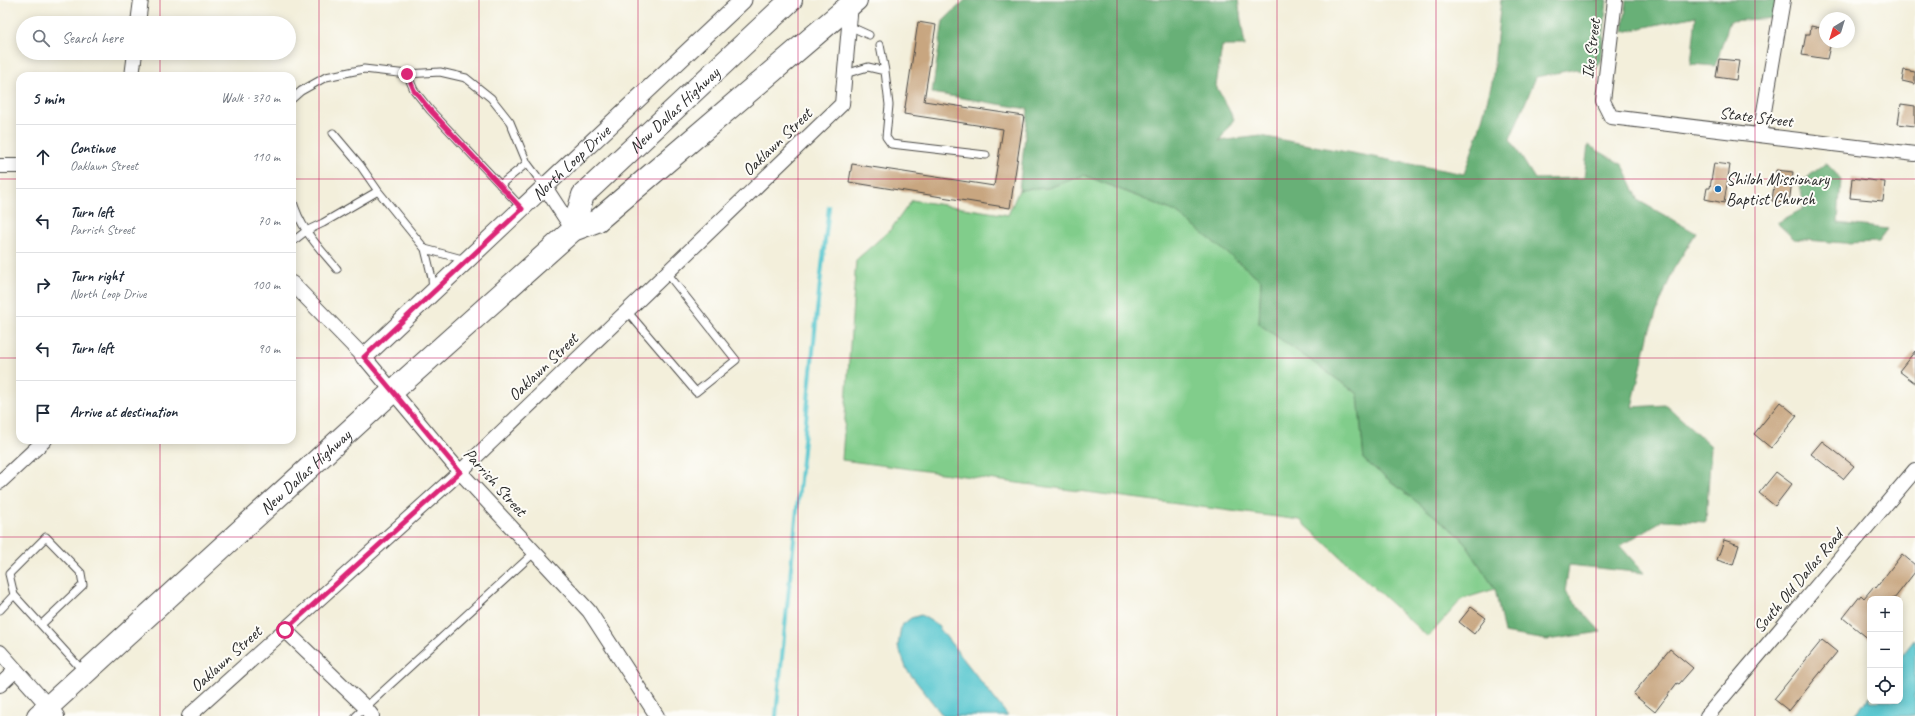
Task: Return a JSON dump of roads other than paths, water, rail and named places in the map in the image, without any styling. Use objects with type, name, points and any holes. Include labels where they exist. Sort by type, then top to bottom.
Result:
[{"type":"main road","name":"New Dallas Highway","points":[[573,230],[583,195],[791,0]]},
{"type":"main road","name":"New Dallas Highway","points":[[48,713],[85,673],[393,391],[573,230],[597,221],[853,2]]},
{"type":"street","points":[[139,16],[141,0]]},
{"type":"street","name":"North Loop Drive","points":[[364,357],[743,0]]},
{"type":"street","name":"Ike Street","points":[[1603,102],[1615,0]]},
{"type":"street","points":[[1760,135],[1783,0]]},
{"type":"street","name":"Oaklawn Street","points":[[189,716],[460,472],[842,104],[849,26],[853,2]]},
{"type":"street","points":[[133,72],[134,60]]},
{"type":"street","name":"State Street","points":[[1603,102],[1611,117],[1915,154]]},
{"type":"street","points":[[0,166],[16,166]]},
{"type":"street","points":[[545,187],[573,230]]},
{"type":"street","name":"Parrish Street","points":[[296,287],[364,357],[460,472],[589,611],[657,716]]},
{"type":"street","points":[[0,482],[41,444]]},
{"type":"street","name":"South Old Dallas Road","points":[[1707,716],[1915,470]]},
{"type":"street","points":[[285,630],[364,713]]},
{"type":"street","points":[[0,652],[16,670],[48,713]]},
{"type":"street","points":[[0,684],[16,670]]},
{"type":"lane","points":[[849,26],[868,35]]},
{"type":"lane","points":[[880,45],[889,104],[886,137],[891,144],[986,155]]},
{"type":"lane","points":[[845,74],[868,67],[885,71]]},
{"type":"lane","points":[[296,95],[326,77],[364,69],[407,74],[440,72],[466,78],[490,98],[510,122],[526,163],[545,187]]},
{"type":"lane","points":[[407,74],[414,90],[430,110],[522,209]]},
{"type":"lane","points":[[333,134],[360,165],[378,191],[426,249],[432,278],[433,292]]},
{"type":"lane","points":[[500,185],[526,163]]},
{"type":"lane","points":[[296,239],[306,231],[323,223],[378,191]]},
{"type":"lane","points":[[296,213],[306,231],[337,269]]},
{"type":"lane","points":[[426,249],[466,261]]},
{"type":"lane","points":[[627,311],[696,392],[736,360],[667,273]]},
{"type":"lane","points":[[42,624],[83,585],[81,573],[46,537],[9,574],[14,595],[85,673]]},
{"type":"lane","points":[[364,713],[535,552]]},
{"type":"lane","points":[[0,610],[14,595]]},
{"type":"water","points":[[921,615],[936,624],[1008,716],[943,716],[907,670],[898,646],[901,626],[911,618]]},
{"type":"water","points":[[1915,639],[1915,716],[1854,716],[1867,700],[1867,704],[1903,704],[1903,654]]},
{"type":"waterway","points":[[776,716],[829,207]]},
{"type":"place","name":"Shiloh Missionary Baptist Church","points":[[1718,189]]}]
